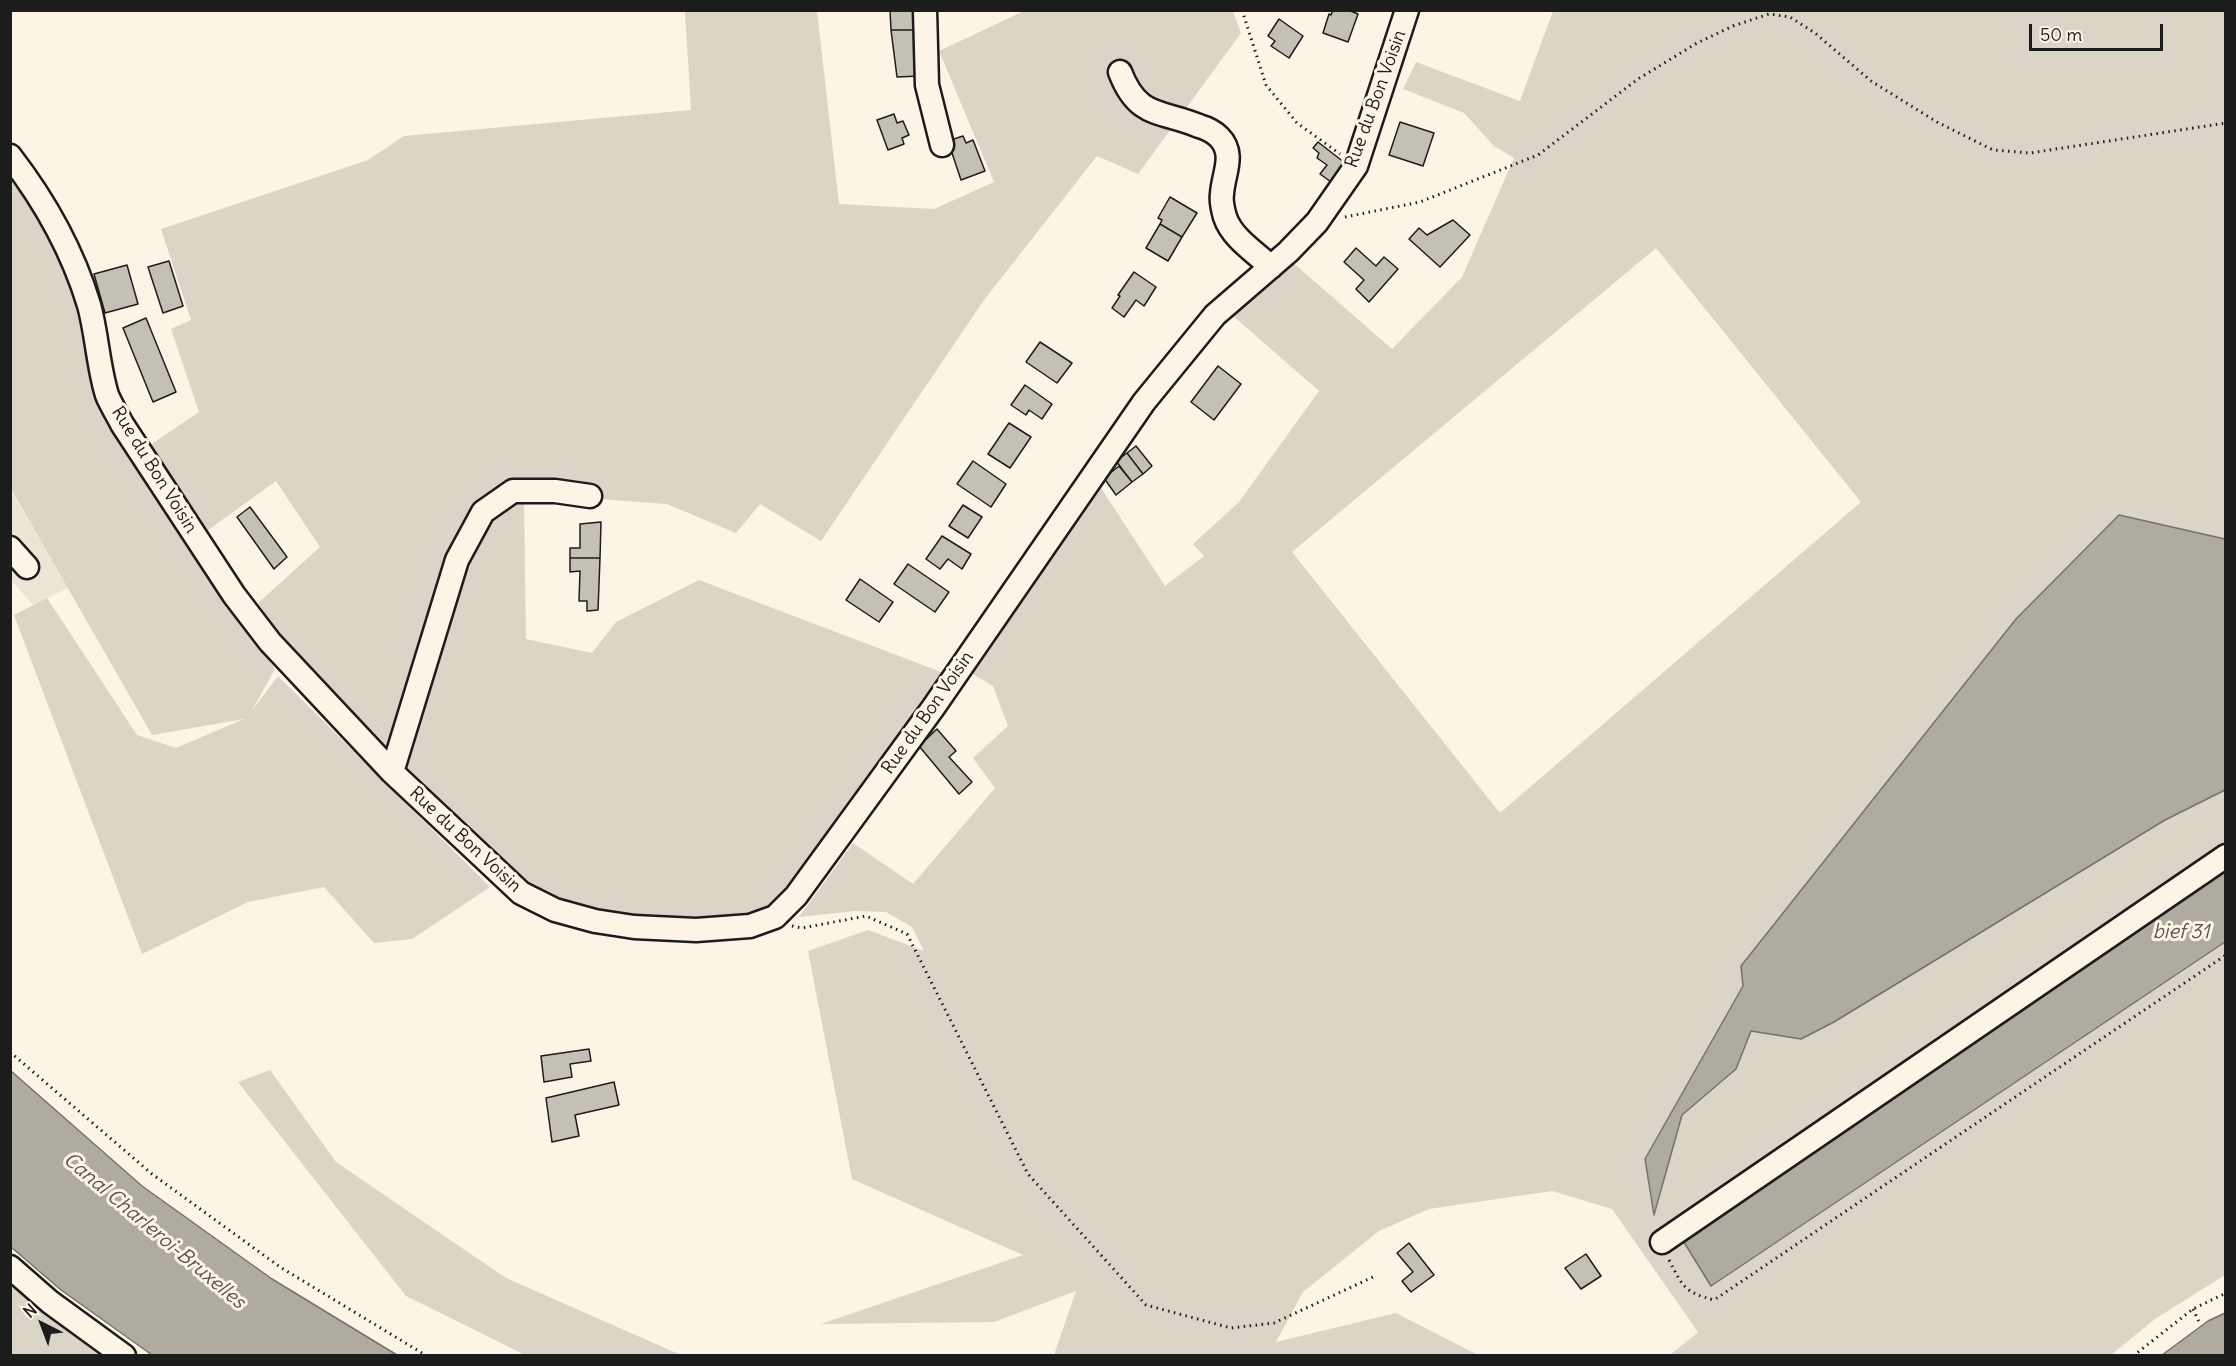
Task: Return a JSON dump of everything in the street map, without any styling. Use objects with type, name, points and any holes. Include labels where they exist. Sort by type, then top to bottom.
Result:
[{"type":"street","points":[[925,10],[927,85],[942,145]]},
{"type":"street","name":"Rue du Bon Voisin","points":[[10,156],[24,173],[57,229],[77,272],[89,307],[108,396],[122,424],[234,595],[270,642],[392,772],[521,893],[555,910],[595,921],[634,927],[686,929],[750,926],[775,917],[796,896],[913,736],[1144,402],[1215,315],[1272,267],[1317,222],[1356,166],[1407,10]]},
{"type":"street","points":[[1120,72],[1134,98],[1148,111],[1193,123],[1220,138],[1228,152],[1228,169],[1222,194],[1225,217],[1238,239],[1272,267]]},
{"type":"street","points":[[392,772],[457,560],[483,512],[513,491],[555,491],[590,496]]},
{"type":"street","points":[[10,548],[27,567]]},
{"type":"street","points":[[1662,1242],[2226,856]]},
{"type":"street","points":[[10,1267],[50,1302],[124,1356]]},
{"type":"path","points":[[1242,10],[1266,85],[1297,123],[1356,166]]},
{"type":"path","points":[[1317,222],[1420,202],[1538,155],[1638,79],[1697,43],[1733,26],[1769,14],[1790,17],[1815,33],[1871,81],[1937,122],[1993,150],[2030,153],[2226,123]]},
{"type":"path","points":[[775,917],[787,925],[802,928],[866,916],[907,934],[1028,1174],[1146,1305],[1231,1328],[1274,1323],[1373,1276]]},
{"type":"path","points":[[1662,1242],[1679,1280],[1692,1294],[1714,1300],[2226,955]]},
{"type":"path","points":[[10,1052],[152,1174],[280,1267],[427,1356]]},
{"type":"path","points":[[2133,1356],[2193,1310],[2226,1293]]},
{"type":"path","points":[[2193,1310],[2200,1324]]},
{"type":"shaded area","points":[[685,11],[817,11],[839,204],[934,209],[994,182],[939,51],[1024,11],[1233,11],[1241,33],[1138,174],[1097,156],[984,300],[821,541],[760,504],[736,533],[667,504],[599,499],[524,500],[526,639],[592,653],[616,622],[699,580],[949,675],[774,908],[759,916],[669,921],[569,908],[515,883],[476,846],[284,641],[258,603],[320,547],[276,481],[204,533],[150,445],[199,412],[171,329],[191,320],[161,229],[368,160],[404,136],[691,110]]},
{"type":"shaded area","points":[[1553,11],[2225,11],[2225,539],[2119,515],[2016,619],[1741,966],[1743,986],[1645,1159],[1655,1213],[1682,1115],[1736,1069],[1751,1031],[1801,1039],[1834,1022],[2165,820],[2225,790],[2225,863],[1712,1286],[2225,942],[2225,1275],[2155,1319],[2111,1355],[1670,1355],[1698,1332],[1612,1209],[1552,1191],[1429,1209],[1379,1231],[1303,1292],[1276,1342],[1396,1313],[1478,1355],[1054,1355],[1076,1291],[994,1322],[821,1324],[1023,1255],[852,1179],[808,951],[868,930],[924,951],[912,927],[886,912],[855,911],[799,917],[853,843],[913,884],[995,788],[973,758],[1008,726],[993,686],[971,673],[1101,488],[1165,586],[1204,556],[1193,544],[1239,502],[1319,391],[1232,315],[1291,261],[1392,349],[1462,277],[1514,158],[1494,146],[1464,113],[1403,89],[1416,62],[1520,101]],"holes":[[[1656,248],[1861,502],[1500,813],[1292,552]]]},
{"type":"shaded area","points":[[10,167],[66,256],[107,412],[193,549],[275,669],[251,712],[278,676],[490,887],[412,939],[374,943],[324,887],[248,902],[142,954],[14,615],[47,598],[137,735],[176,748],[244,719],[152,735],[11,489]]},
{"type":"shaded area","points":[[10,489],[68,588],[33,605],[11,580]]},
{"type":"shaded area","points":[[270,1070],[336,1162],[506,1278],[681,1355],[525,1355],[406,1296],[238,1082]]},
{"type":"shaded area","points":[[10,1270],[125,1355],[11,1355]]},
{"type":"water","points":[[2119,515],[2225,539],[2225,790],[2165,820],[1834,1022],[1801,1039],[1751,1031],[1736,1069],[1682,1115],[1654,1215],[1645,1159],[1743,986],[1741,966],[2016,619]]},
{"type":"water","name":"bief 31","points":[[2225,863],[2225,942],[1711,1286],[1682,1239]]},
{"type":"water","name":"Canal Charleroi-Bruxelles","points":[[11,1071],[142,1186],[272,1279],[397,1355],[152,1355],[61,1290],[11,1247]]},
{"type":"water","points":[[2225,1313],[2225,1355],[2162,1355],[2208,1321]]},
{"type":"building","points":[[890,10],[914,10],[915,30],[891,30]]},
{"type":"building","points":[[1333,10],[1348,10],[1358,14],[1348,42],[1323,33],[1329,14],[1331,15]]},
{"type":"building","points":[[1279,19],[1303,36],[1289,58],[1271,46],[1275,41],[1268,36]]},
{"type":"building","points":[[891,30],[914,30],[920,76],[897,77]]},
{"type":"building","points":[[894,114],[897,123],[903,121],[909,135],[902,138],[904,144],[888,150],[877,120]]},
{"type":"building","points":[[1400,122],[1434,133],[1423,166],[1389,155]]},
{"type":"building","points":[[963,136],[966,143],[973,140],[985,171],[961,180],[948,141]]},
{"type":"building","points":[[1318,142],[1345,163],[1331,182],[1320,174],[1327,165],[1317,158],[1319,153],[1313,148]]},
{"type":"building","points":[[1170,197],[1197,213],[1182,237],[1160,224],[1162,220],[1158,218]]},
{"type":"building","points":[[1453,220],[1470,235],[1440,267],[1409,239],[1419,228],[1427,235]]},
{"type":"building","points":[[1160,224],[1182,237],[1168,261],[1146,248]]},
{"type":"building","points":[[1356,248],[1376,266],[1384,257],[1398,269],[1369,302],[1356,289],[1364,280],[1344,262]]},
{"type":"building","points":[[169,261],[183,306],[163,313],[148,267]]},
{"type":"building","points":[[127,265],[138,304],[105,313],[94,274]]},
{"type":"building","points":[[1134,272],[1156,287],[1144,306],[1136,300],[1124,317],[1112,308]]},
{"type":"building","points":[[146,318],[176,392],[153,402],[123,328]]},
{"type":"building","points":[[1040,342],[1072,363],[1057,383],[1026,362]]},
{"type":"building","points":[[1218,366],[1241,384],[1214,420],[1191,402]]},
{"type":"building","points":[[1025,385],[1052,404],[1042,419],[1029,410],[1026,415],[1011,405]]},
{"type":"building","points":[[1009,423],[1031,437],[1010,468],[988,454]]},
{"type":"building","points":[[1136,446],[1152,466],[1143,474],[1127,453]]},
{"type":"building","points":[[1127,453],[1143,474],[1132,482],[1116,461]]},
{"type":"building","points":[[973,461],[1006,484],[991,507],[957,484]]},
{"type":"building","points":[[1119,466],[1132,482],[1116,495],[1104,478]]},
{"type":"building","points":[[963,505],[982,517],[968,538],[949,526]]},
{"type":"building","points":[[250,507],[287,557],[274,569],[237,517]]},
{"type":"building","points":[[601,522],[600,558],[570,558],[570,548],[580,548],[580,524]]},
{"type":"building","points":[[942,536],[971,554],[962,569],[948,559],[940,569],[926,559]]},
{"type":"building","points":[[570,558],[600,558],[598,610],[587,611],[587,601],[579,601],[580,571],[570,572]]},
{"type":"building","points":[[908,564],[949,592],[935,612],[894,584]]},
{"type":"building","points":[[860,579],[893,602],[879,622],[846,600]]},
{"type":"building","points":[[937,729],[956,751],[949,757],[972,782],[959,794],[919,746]]},
{"type":"building","points":[[589,1049],[591,1061],[570,1064],[572,1077],[544,1082],[541,1056]]},
{"type":"building","points":[[614,1082],[619,1105],[575,1115],[579,1136],[552,1142],[546,1098]]},
{"type":"building","points":[[1409,1243],[1434,1275],[1411,1292],[1402,1281],[1413,1272],[1397,1253]]},
{"type":"building","points":[[1586,1254],[1601,1276],[1581,1289],[1565,1268]]}]
